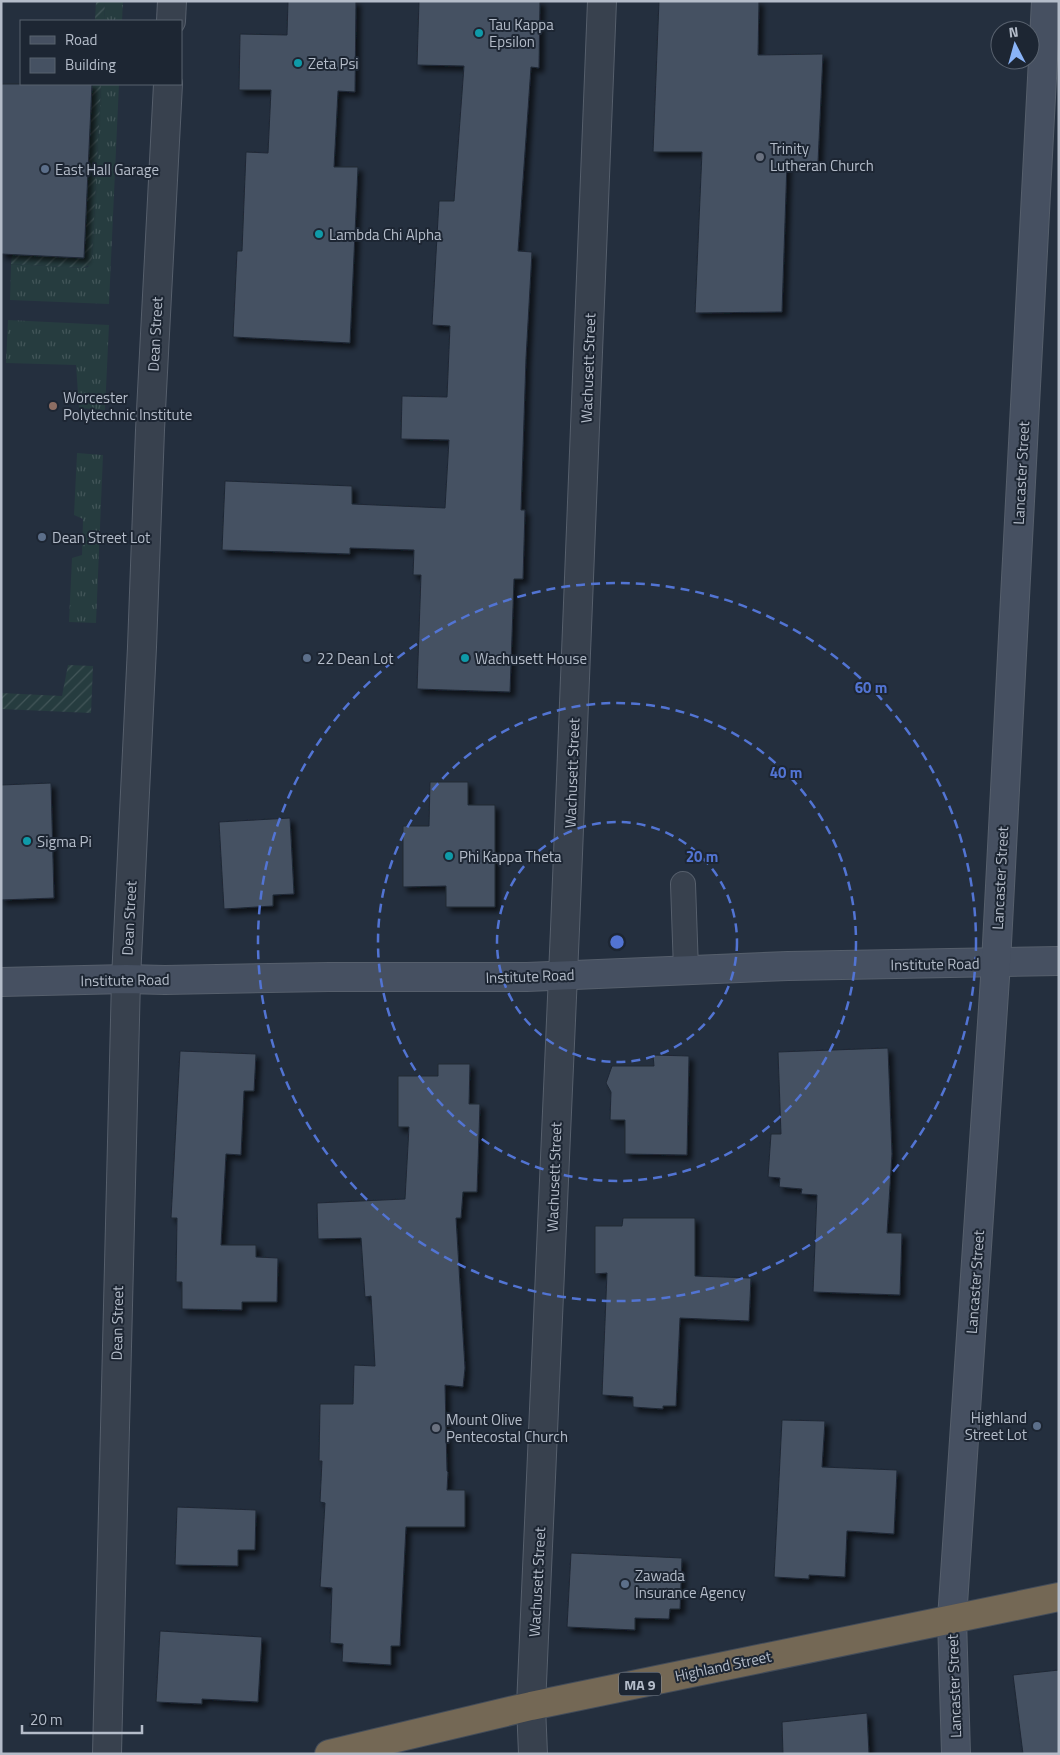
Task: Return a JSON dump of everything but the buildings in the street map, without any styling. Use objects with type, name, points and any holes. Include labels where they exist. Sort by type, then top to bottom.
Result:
[{"type":"highway","name":"Highland Street","points":[[329,1754],[531,1706],[1059,1597]]},
{"type":"main road","name":"Lancaster Street","points":[[956,1754],[952,1619],[996,963],[1046,1]]},
{"type":"main road","name":"Institute Road","points":[[1,982],[126,978],[165,980],[329,977],[527,977],[788,966],[1059,961]]},
{"type":"street","points":[[171,20],[172,1]]},
{"type":"street","name":"Wachusett Street","points":[[533,1754],[531,1706],[563,975],[602,1]]},
{"type":"street","name":"Dean Street","points":[[107,1754],[126,978],[142,647],[150,430],[168,85]]},
{"type":"lane","points":[[683,884],[686,970]]},
{"type":"green space","points":[[96,1],[105,1],[104,20],[95,20]]},
{"type":"green space","points":[[105,1],[123,1],[122,20],[104,20]]},
{"type":"green space","points":[[92,85],[101,85],[92,258],[90,265],[83,268],[11,264],[12,254],[84,257]]},
{"type":"green space","points":[[101,85],[119,85],[109,304],[10,300],[11,264],[83,268],[88,267],[92,258]]},
{"type":"green space","points":[[8,320],[109,325],[105,410],[79,408],[76,365],[6,363]]},
{"type":"green space","points":[[77,453],[103,455],[96,623],[69,622],[72,558],[82,555],[83,519],[74,515]]},
{"type":"green space","points":[[68,665],[93,666],[91,713],[1,709],[1,693],[62,696]]},
{"type":"place","name":"Tau Kappa Epsilon","points":[[479,33]]},
{"type":"place","name":"Zeta Psi","points":[[298,63]]},
{"type":"place","name":"Trinity Lutheran Church","points":[[760,157]]},
{"type":"place","name":"East Hall Garage","points":[[45,169]]},
{"type":"place","name":"Lambda Chi Alpha","points":[[319,234]]},
{"type":"place","name":"Worcester Polytechnic Institute","points":[[53,406]]},
{"type":"place","name":"Dean Street Lot","points":[[42,537]]},
{"type":"place","name":"22 Dean Lot","points":[[307,658]]},
{"type":"place","name":"Wachusett House","points":[[465,658]]},
{"type":"place","name":"Sigma Pi","points":[[27,841]]},
{"type":"place","name":"Phi Kappa Theta","points":[[449,856]]},
{"type":"place","name":"Highland Street Lot","points":[[1037,1426]]},
{"type":"place","name":"Mount Olive Pentecostal Church","points":[[436,1428]]},
{"type":"place","name":"Zawada Insurance Agency","points":[[625,1584]]}]
